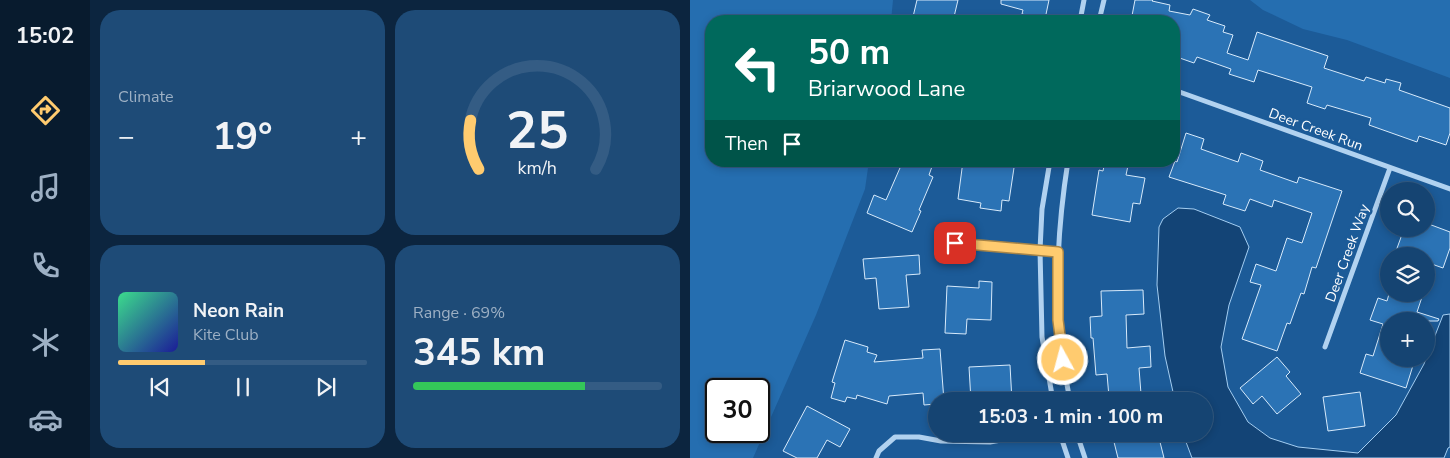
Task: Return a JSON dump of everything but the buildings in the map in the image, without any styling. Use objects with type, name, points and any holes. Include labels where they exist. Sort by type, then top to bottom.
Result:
[{"type":"street","points":[[1081,15],[1084,0]]},
{"type":"street","points":[[1100,15],[1104,0]]},
{"type":"street","name":"Deer Creek Run","points":[[1180,92],[1450,189]]},
{"type":"street","points":[[1049,167],[1042,209],[1040,250],[1042,337],[1051,392]]},
{"type":"street","points":[[1067,167],[1061,208],[1058,252],[1058,320],[1069,392]]},
{"type":"street","name":"Deer Creek Way","points":[[1325,347],[1390,168]]},
{"type":"street","points":[[955,243],[1058,252]]},
{"type":"street","points":[[876,458],[879,451],[895,437],[928,439]]},
{"type":"street","points":[[1063,442],[1068,458]]},
{"type":"street","points":[[1080,442],[1085,458]]},
{"type":"shaded area","points":[[690,0],[893,0],[892,15],[705,15],[705,167],[868,167],[865,189],[816,315],[770,419],[770,378],[705,378],[705,443],[760,443],[753,458],[690,458]]},
{"type":"shaded area","points":[[1250,0],[1450,0],[1450,78],[1347,40],[1303,29],[1263,10]]},
{"type":"shaded area","points":[[1178,208],[1194,209],[1240,227],[1249,247],[1229,305],[1221,347],[1228,387],[1248,422],[1270,438],[1298,447],[1358,453],[1396,415],[1422,367],[1435,367],[1435,336],[1443,315],[1450,314],[1450,447],[1444,458],[1192,458],[1186,442],[1213,442],[1213,392],[1173,392],[1165,356],[1157,285],[1159,227],[1163,219]]},
{"type":"route","points":[[955,243],[1058,252],[1058,320],[1063,360]]}]
